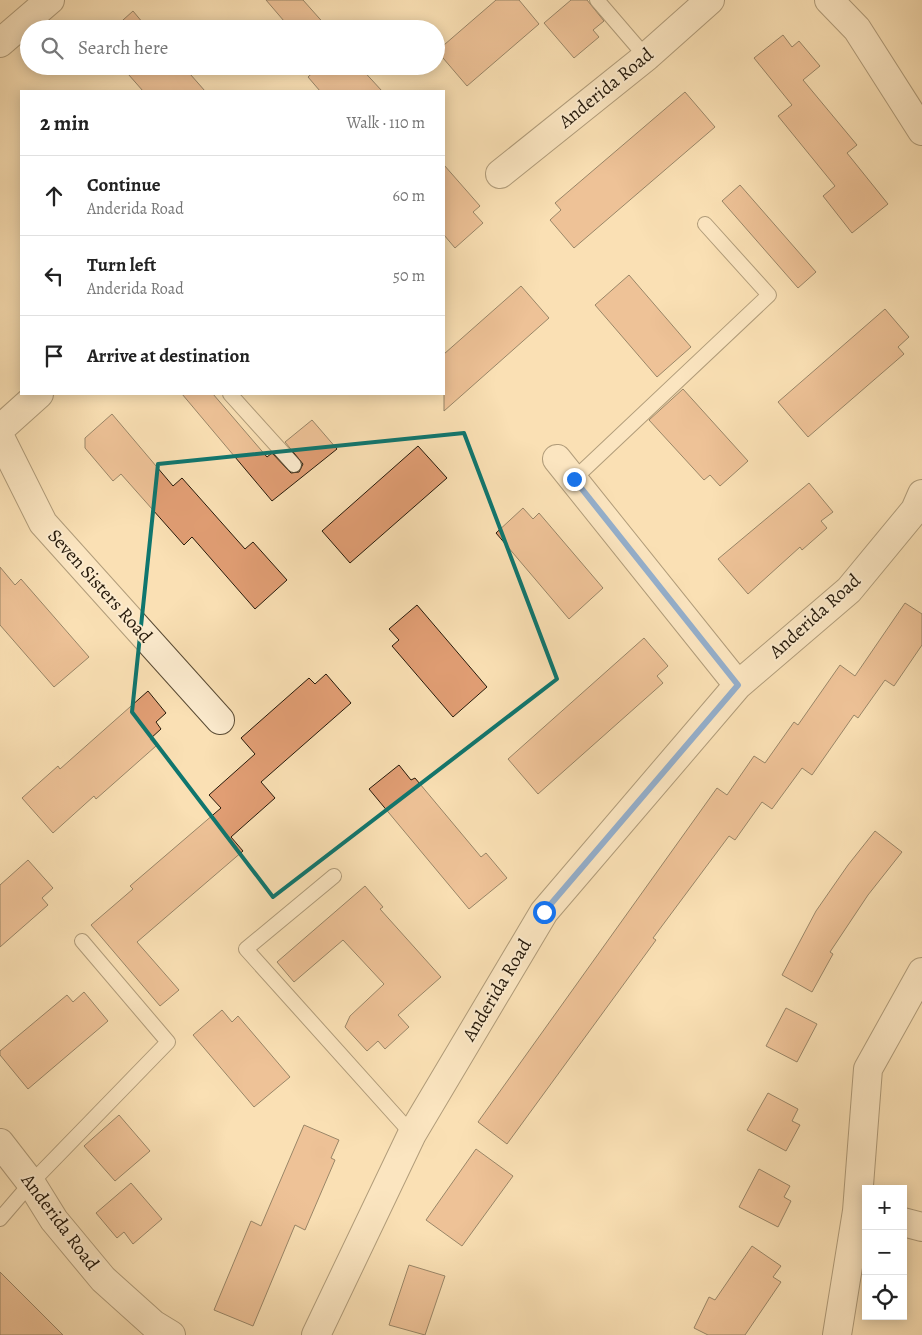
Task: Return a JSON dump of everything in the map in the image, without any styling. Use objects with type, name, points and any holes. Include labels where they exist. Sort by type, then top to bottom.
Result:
[{"type":"street","points":[[27,20],[50,0]]},
{"type":"street","name":"Anderida Road","points":[[500,174],[646,57],[710,0]]},
{"type":"street","points":[[828,0],[857,28],[922,131]]},
{"type":"street","points":[[0,43],[20,26]]},
{"type":"street","points":[[0,429],[38,395]]},
{"type":"street","name":"Seven Sisters Road","points":[[0,437],[43,523],[220,720]]},
{"type":"street","points":[[557,459],[738,685]]},
{"type":"street","name":"Anderida Road","points":[[316,1335],[412,1134],[544,912],[738,685],[849,590],[915,510],[922,494]]},
{"type":"street","points":[[863,1185],[868,1069],[922,972]]},
{"type":"street","name":"Anderida Road","points":[[0,1143],[31,1183],[54,1220],[103,1279],[153,1324],[171,1335]]},
{"type":"street","points":[[837,1335],[862,1212]]},
{"type":"street","points":[[907,1223],[922,1226]]},
{"type":"lane","points":[[597,0],[646,57]]},
{"type":"lane","points":[[574,479],[769,296],[704,224]]},
{"type":"lane","points":[[231,395],[294,465]]},
{"type":"lane","points":[[334,876],[246,949],[412,1134]]},
{"type":"lane","points":[[0,1219],[31,1183],[168,1042],[82,942]]},
{"type":"highlighted area","points":[[464,433],[557,679],[273,897],[132,712],[158,464]]},
{"type":"building","points":[[266,0],[303,0],[321,20],[283,20]]},
{"type":"building","points":[[496,0],[519,0],[539,24],[467,86],[445,60],[445,44]]},
{"type":"building","points":[[571,0],[587,0],[604,21],[593,30],[599,37],[574,58],[544,23]]},
{"type":"building","points":[[133,11],[140,20],[123,20]]},
{"type":"building","points":[[783,35],[792,47],[799,41],[820,66],[803,80],[857,145],[847,153],[888,204],[852,233],[823,196],[835,186],[778,116],[792,105],[754,58]]},
{"type":"building","points":[[129,75],[191,75],[204,90],[142,90]]},
{"type":"building","points":[[310,75],[367,75],[381,90],[319,90],[308,77]]},
{"type":"building","points":[[685,92],[715,127],[574,248],[550,220],[561,210],[555,203]]},
{"type":"building","points":[[445,166],[480,206],[473,212],[483,223],[455,248],[445,236]]},
{"type":"building","points":[[740,185],[816,272],[798,288],[722,201]]},
{"type":"building","points":[[629,275],[691,347],[657,377],[595,305]]},
{"type":"building","points":[[521,286],[549,318],[444,411],[445,353]]},
{"type":"building","points":[[885,309],[909,337],[898,347],[904,354],[808,437],[778,402]]},
{"type":"building","points":[[683,389],[748,461],[720,486],[710,475],[704,480],[649,420]]},
{"type":"building","points":[[183,395],[214,395],[267,457],[272,453],[291,473],[299,472],[303,464],[285,442],[312,420],[337,449],[272,501]]},
{"type":"building","points":[[112,414],[173,486],[182,478],[245,549],[253,542],[287,580],[255,609],[192,537],[184,545],[121,474],[113,481],[85,448],[85,438]]},
{"type":"building","points":[[418,446],[447,478],[350,563],[322,531]]},
{"type":"building","points":[[809,483],[833,512],[821,521],[827,528],[802,550],[800,547],[748,594],[718,559]]},
{"type":"building","points":[[523,508],[533,519],[539,513],[603,588],[569,619],[496,533]]},
{"type":"building","points":[[0,567],[15,585],[21,579],[89,657],[54,687],[0,625]]},
{"type":"building","points":[[905,603],[922,614],[922,645],[894,686],[885,680],[858,718],[854,715],[812,775],[802,768],[772,809],[762,802],[735,840],[729,836],[653,938],[656,940],[507,1144],[478,1122],[717,788],[727,795],[754,756],[765,763],[794,722],[798,725],[840,665],[855,676]]},
{"type":"building","points":[[417,605],[487,687],[453,717],[392,646],[399,640],[389,629]]},
{"type":"building","points":[[644,638],[668,666],[657,676],[663,683],[538,794],[508,759]]},
{"type":"building","points":[[326,674],[351,703],[261,782],[275,798],[231,837],[243,851],[137,942],[179,990],[160,1006],[91,925],[133,889],[130,886],[221,808],[209,795],[255,754],[241,738],[309,678],[315,684]]},
{"type":"building","points":[[148,691],[166,713],[156,722],[161,729],[150,739],[156,746],[96,799],[94,796],[53,833],[22,798],[58,766],[60,769]]},
{"type":"building","points":[[399,765],[411,780],[415,778],[481,857],[486,853],[507,878],[469,909],[369,789]]},
{"type":"building","points":[[875,831],[902,852],[868,895],[830,952],[833,954],[812,992],[782,975],[816,911],[848,865]]},
{"type":"building","points":[[28,860],[53,888],[42,898],[48,905],[0,947],[0,885]]},
{"type":"building","points":[[365,886],[383,907],[380,909],[441,977],[398,1015],[409,1027],[385,1049],[378,1041],[367,1051],[345,1027],[350,1016],[384,984],[343,940],[294,982],[277,962]]},
{"type":"building","points":[[84,992],[108,1021],[28,1089],[0,1055],[0,1051],[67,995],[73,1002]]},
{"type":"building","points":[[786,1008],[817,1024],[797,1062],[766,1046]]},
{"type":"building","points":[[222,1010],[232,1022],[238,1016],[290,1077],[254,1107],[193,1035]]},
{"type":"building","points":[[768,1093],[798,1109],[792,1121],[800,1125],[786,1151],[747,1130]]},
{"type":"building","points":[[119,1115],[150,1151],[115,1181],[84,1146]]},
{"type":"building","points":[[304,1125],[339,1140],[331,1158],[335,1160],[305,1230],[295,1225],[253,1326],[214,1310],[251,1221],[261,1226]]},
{"type":"building","points":[[476,1149],[513,1176],[462,1246],[426,1220]]},
{"type":"building","points":[[759,1169],[790,1186],[784,1197],[791,1201],[778,1227],[739,1207]]},
{"type":"building","points":[[131,1183],[162,1219],[133,1244],[124,1232],[117,1238],[96,1213]]},
{"type":"building","points":[[752,1246],[781,1266],[773,1277],[781,1282],[745,1335],[708,1335],[694,1328],[709,1297],[715,1300]]},
{"type":"building","points":[[409,1265],[445,1276],[425,1335],[389,1325]]},
{"type":"building","points":[[0,1272],[63,1335],[0,1335]]},
{"type":"route","points":[[544,912],[738,685],[574,479]]}]
